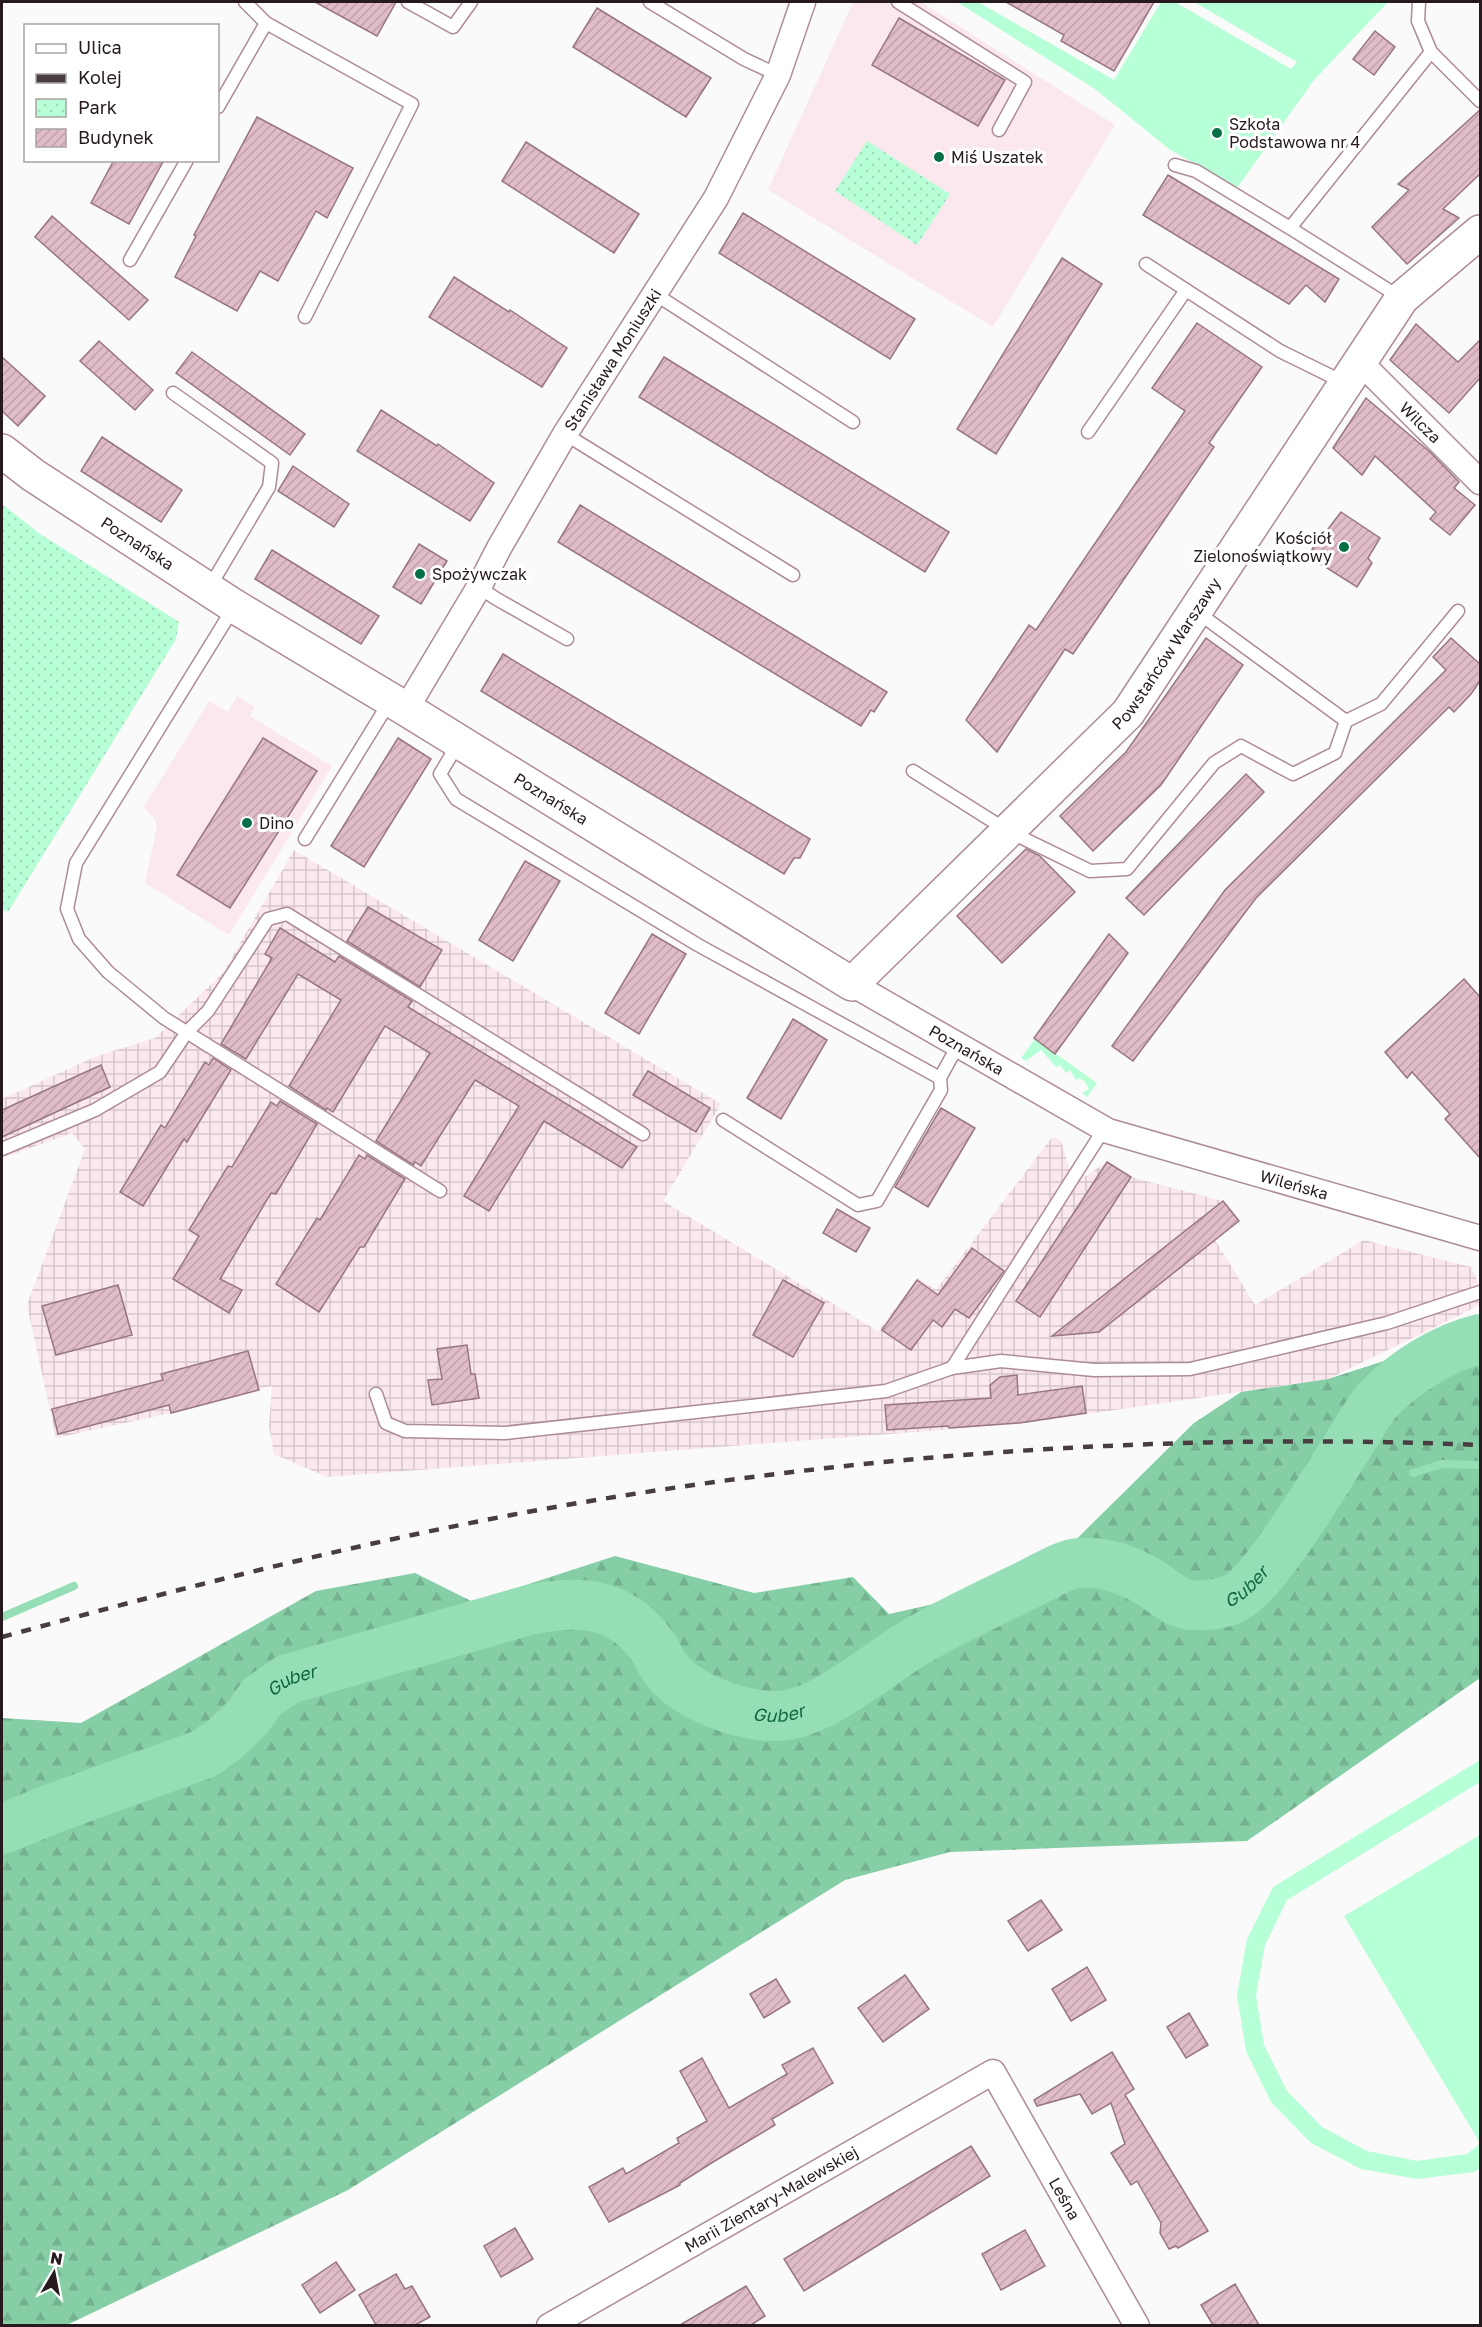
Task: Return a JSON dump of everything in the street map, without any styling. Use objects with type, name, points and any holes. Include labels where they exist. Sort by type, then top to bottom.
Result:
[{"type":"street","name":"Stanisława Moniuszki","points":[[398,704],[479,586],[565,434],[716,198],[778,75],[802,2]]},
{"type":"street","name":"Powstańców Warszawy","points":[[852,984],[1128,713],[1354,374],[1402,298],[1480,232]]},
{"type":"street","name":"Wilcza","points":[[1354,374],[1480,482]]},
{"type":"street","name":"Poznańska","points":[[2,451],[33,475],[221,597],[852,984],[1106,1130]]},
{"type":"street","name":"Wileńska","points":[[1106,1130],[1480,1238]]},
{"type":"street","name":"Marii Zientary-Malewskiej","points":[[549,2325],[993,2072]]},
{"type":"street","name":"Leśna","points":[[993,2072],[1137,2325]]},
{"type":"lane","points":[[245,2],[266,23],[412,104],[305,317]]},
{"type":"lane","points":[[408,2],[453,27],[471,2]]},
{"type":"lane","points":[[650,2],[744,58],[778,75]]},
{"type":"lane","points":[[898,2],[1025,82],[999,130]]},
{"type":"lane","points":[[1419,2],[1418,21],[1431,52],[1480,101]]},
{"type":"lane","points":[[219,105],[266,23]]},
{"type":"lane","points":[[1290,228],[1431,52]]},
{"type":"lane","points":[[130,260],[186,162]]},
{"type":"lane","points":[[1175,165],[1196,171],[1402,298]]},
{"type":"lane","points":[[1146,264],[1280,351],[1354,374]]},
{"type":"lane","points":[[1088,432],[1186,290]]},
{"type":"lane","points":[[655,294],[853,422]]},
{"type":"lane","points":[[173,393],[272,463],[269,487],[221,597],[76,863],[67,909],[79,939],[108,972],[164,1018],[440,1191]]},
{"type":"lane","points":[[565,434],[794,575]]},
{"type":"lane","points":[[479,586],[495,598],[567,639]]},
{"type":"lane","points":[[1196,611],[1346,721]]},
{"type":"lane","points":[[913,771],[1008,831],[1090,871],[1127,869],[1214,763],[1241,746],[1293,774],[1335,753],[1346,721],[1381,704],[1458,611]]},
{"type":"lane","points":[[305,839],[398,704]]},
{"type":"lane","points":[[459,742],[440,774],[456,799],[698,945],[940,1078]]},
{"type":"lane","points":[[2,1149],[95,1110],[160,1072],[187,1032],[208,1011],[268,919],[287,914],[643,1134]]},
{"type":"lane","points":[[723,1120],[858,1205],[877,1201],[941,1090],[940,1078],[958,1045]]},
{"type":"lane","points":[[952,1368],[1106,1130]]},
{"type":"lane","points":[[376,1394],[386,1423],[405,1431],[505,1433],[886,1391],[952,1368],[1001,1362],[1094,1370],[1190,1369],[1387,1323],[1480,1292]]},
{"type":"shaded area","name":"Miś Uszatek","points":[[853,2],[921,2],[1115,125],[993,327],[768,190]]},
{"type":"shaded area","points":[[237,696],[255,707],[250,716],[332,766],[229,935],[145,883],[157,826],[154,818],[144,807],[209,701],[228,712]]},
{"type":"shaded area","points":[[294,850],[721,1104],[663,1201],[878,1331],[918,1278],[936,1290],[1052,1137],[1061,1141],[1069,1168],[1086,1176],[1107,1162],[1131,1177],[1223,1201],[1239,1221],[1215,1240],[1255,1305],[1364,1240],[1471,1267],[1480,1286],[1480,1305],[1328,1379],[1019,1424],[327,1477],[274,1454],[269,1426],[272,1386],[171,1413],[56,1438],[27,1305],[85,1149],[72,1133],[8,1156],[2,1156],[2,1099],[97,1056],[155,1038],[223,973]]},
{"type":"green space","name":"Szkoła Podstawowa nr 4","points":[[957,2],[978,2],[1114,80],[1161,2],[1175,2],[1291,69],[1297,62],[1194,2],[1388,2],[1314,80],[1237,188],[1169,149],[1095,89]]},
{"type":"green space","points":[[867,141],[950,194],[917,245],[835,191]]},
{"type":"green space","points":[[2,504],[40,534],[179,622],[176,639],[8,912],[2,909]]},
{"type":"green space","points":[[1035,1039],[1097,1083],[1087,1097],[1082,1093],[1089,1089],[1085,1082],[1079,1078],[1076,1080],[1070,1070],[1066,1073],[1060,1065],[1056,1067],[1041,1050],[1026,1061],[1021,1058]]},
{"type":"green space","points":[[1480,1330],[1480,1678],[1247,1841],[950,1852],[845,1880],[348,2190],[67,2325],[2,2325],[2,1718],[81,1723],[316,1591],[415,1573],[473,1602],[615,1556],[754,1593],[853,1577],[889,1614],[1033,1582],[1194,1423],[1241,1392],[1328,1379]]},
{"type":"green space","points":[[1480,1760],[1480,1782],[1287,1900],[1265,1945],[1256,1995],[1264,2045],[1287,2091],[1322,2127],[1367,2151],[1417,2161],[1467,2154],[1480,2144],[1480,2168],[1474,2172],[1417,2179],[1361,2169],[1311,2143],[1271,2102],[1246,2051],[1237,1995],[1247,1939],[1273,1887]]},
{"type":"green space","points":[[1480,1835],[1480,2143],[1344,1916]]},
{"type":"building","points":[[315,2],[396,2],[377,36]]},
{"type":"building","points":[[1006,2],[1154,2],[1114,71],[1061,41],[1064,35]]},
{"type":"building","points":[[597,8],[711,78],[686,117],[573,47]]},
{"type":"building","points":[[899,18],[1005,80],[978,126],[872,65]]},
{"type":"building","points":[[1375,31],[1395,47],[1374,75],[1353,59]]},
{"type":"building","points":[[1480,110],[1480,174],[1443,209],[1459,218],[1407,264],[1372,227],[1409,190],[1398,184]]},
{"type":"building","points":[[257,117],[353,168],[327,218],[316,211],[278,281],[260,271],[237,311],[175,277],[196,236],[194,235]]},
{"type":"building","points":[[526,142],[639,214],[614,253],[502,181]]},
{"type":"building","points":[[113,162],[163,162],[129,224],[91,203]]},
{"type":"building","points":[[1168,175],[1339,279],[1325,302],[1306,285],[1289,304],[1143,215]]},
{"type":"building","points":[[743,213],[915,319],[890,359],[719,253]]},
{"type":"building","points":[[52,216],[148,300],[129,320],[35,237]]},
{"type":"building","points":[[1062,258],[1102,284],[996,454],[957,429]]},
{"type":"building","points":[[454,277],[509,312],[510,310],[567,348],[542,387],[429,317]]},
{"type":"building","points":[[1197,323],[1262,367],[1209,443],[1214,447],[1073,654],[1065,649],[997,752],[966,720],[1029,625],[1036,630],[1185,411],[1152,388]]},
{"type":"building","points":[[1416,324],[1458,362],[1480,340],[1480,378],[1449,413],[1390,360]]},
{"type":"building","points":[[99,341],[153,390],[135,410],[80,361]]},
{"type":"building","points":[[192,352],[305,434],[290,455],[176,373]]},
{"type":"building","points":[[2,357],[45,396],[18,426],[2,411]]},
{"type":"building","points":[[664,357],[949,532],[925,572],[639,397]]},
{"type":"building","points":[[1366,398],[1431,453],[1459,482],[1454,488],[1475,505],[1450,535],[1430,519],[1436,512],[1375,456],[1362,475],[1333,448]]},
{"type":"building","points":[[381,410],[437,446],[438,444],[494,483],[470,521],[357,451]]},
{"type":"building","points":[[102,437],[182,490],[161,522],[81,471]]},
{"type":"building","points":[[293,466],[349,504],[334,527],[278,491]]},
{"type":"building","points":[[580,505],[887,692],[874,712],[871,710],[861,726],[558,542]]},
{"type":"building","name":"Kościół Zielonoświątkowy","points":[[1341,512],[1380,538],[1368,558],[1372,563],[1357,587],[1308,556],[1323,532],[1325,533]]},
{"type":"building","name":"Spożywczak","points":[[419,544],[447,561],[421,604],[393,587]]},
{"type":"building","points":[[272,550],[379,616],[361,644],[255,579]]},
{"type":"building","points":[[1206,638],[1243,665],[1161,785],[1093,851],[1060,816],[1126,752]]},
{"type":"building","points":[[1451,638],[1480,664],[1480,681],[1471,694],[1454,712],[1449,707],[1256,898],[1133,1061],[1112,1046],[1225,890],[1446,670],[1433,657]]},
{"type":"building","points":[[503,654],[810,839],[800,858],[794,858],[784,874],[481,691]]},
{"type":"building","name":"Dino","points":[[263,738],[317,771],[230,908],[177,875]]},
{"type":"building","points":[[398,738],[431,759],[364,867],[331,846]]},
{"type":"building","points":[[1246,774],[1264,792],[1144,915],[1126,898]]},
{"type":"building","points":[[1026,849],[1040,856],[1075,892],[1002,963],[957,916]]},
{"type":"building","points":[[525,861],[560,881],[513,961],[479,940]]},
{"type":"building","points":[[368,907],[442,950],[420,987],[347,941]]},
{"type":"building","points":[[280,928],[335,962],[339,956],[412,1001],[408,1007],[637,1147],[622,1168],[544,1121],[489,1211],[464,1196],[519,1106],[475,1080],[421,1166],[415,1162],[413,1165],[376,1141],[430,1053],[385,1026],[333,1112],[327,1108],[326,1110],[289,1086],[341,1000],[298,974],[246,1059],[221,1044],[272,958],[265,954]]},
{"type":"building","points":[[652,934],[686,954],[639,1034],[605,1013]]},
{"type":"building","points":[[1109,934],[1128,953],[1055,1054],[1034,1038]]},
{"type":"building","points":[[1464,979],[1480,997],[1480,1158],[1445,1119],[1450,1114],[1412,1072],[1407,1078],[1385,1052]]},
{"type":"building","points":[[793,1019],[827,1040],[781,1119],[747,1098]]},
{"type":"building","points":[[213,1058],[231,1070],[187,1142],[184,1139],[143,1206],[120,1192],[161,1125],[165,1128],[205,1062],[209,1065]]},
{"type":"building","points":[[101,1065],[110,1087],[2,1137],[2,1110]]},
{"type":"building","points":[[648,1071],[710,1108],[696,1132],[633,1095]]},
{"type":"building","points":[[280,1101],[317,1124],[276,1194],[271,1193],[220,1279],[242,1290],[229,1313],[173,1279],[199,1236],[189,1230],[228,1166],[232,1167],[271,1102],[277,1106]]},
{"type":"building","points":[[941,1108],[975,1128],[928,1207],[895,1187]]},
{"type":"building","points":[[359,1155],[365,1159],[367,1155],[405,1179],[364,1247],[360,1247],[319,1312],[276,1284],[317,1218],[320,1220]]},
{"type":"building","points":[[1107,1162],[1131,1177],[1040,1317],[1016,1301]]},
{"type":"building","points":[[1223,1201],[1239,1221],[1099,1332],[1052,1336]]},
{"type":"building","points":[[837,1209],[870,1228],[856,1252],[823,1233]]},
{"type":"building","points":[[972,1248],[1004,1271],[969,1318],[955,1309],[942,1327],[933,1320],[911,1350],[882,1330],[917,1280],[938,1295]]},
{"type":"building","points":[[783,1280],[824,1303],[793,1357],[753,1335]]},
{"type":"building","points":[[118,1285],[132,1335],[56,1355],[42,1306]]},
{"type":"building","points":[[467,1345],[471,1374],[475,1374],[479,1398],[432,1405],[428,1380],[442,1379],[437,1349]]},
{"type":"building","points":[[248,1351],[259,1390],[171,1413],[169,1405],[58,1434],[52,1409],[163,1380],[161,1374]]},
{"type":"building","points":[[1017,1375],[1018,1395],[1082,1386],[1086,1413],[1019,1423],[887,1430],[885,1405],[991,1398],[990,1385],[1000,1377]]},
{"type":"building","points":[[1041,1900],[1062,1930],[1028,1951],[1008,1921]]},
{"type":"building","points":[[1087,1967],[1106,2000],[1071,2021],[1052,1989]]},
{"type":"building","points":[[905,1975],[929,2009],[883,2042],[858,2008]]},
{"type":"building","points":[[776,1979],[790,2002],[764,2018],[750,1994]]},
{"type":"building","points":[[1189,2013],[1208,2045],[1186,2058],[1167,2027]]},
{"type":"building","points":[[813,2048],[833,2083],[772,2119],[775,2125],[713,2162],[680,2185],[609,2222],[589,2187],[623,2168],[626,2174],[679,2143],[677,2138],[707,2121],[680,2071],[702,2058],[729,2108],[787,2074],[782,2065]]},
{"type":"building","points":[[1112,2052],[1134,2089],[1125,2095],[1208,2231],[1178,2248],[1176,2246],[1169,2249],[1160,2233],[1161,2223],[1137,2181],[1131,2185],[1111,2153],[1125,2144],[1111,2103],[1092,2114],[1080,2094],[1037,2106],[1034,2100]]},
{"type":"building","points":[[971,2146],[990,2176],[804,2291],[784,2259]]},
{"type":"building","points":[[515,2228],[533,2259],[501,2277],[484,2246]]},
{"type":"building","points":[[1025,2230],[1045,2266],[1001,2290],[982,2254]]},
{"type":"building","points":[[336,2262],[355,2290],[320,2313],[302,2285]]},
{"type":"building","points":[[396,2274],[405,2289],[412,2286],[430,2317],[415,2325],[376,2325],[359,2295]]},
{"type":"building","points":[[1235,2284],[1259,2325],[1213,2325],[1201,2305]]},
{"type":"building","points":[[746,2286],[765,2316],[751,2325],[680,2325]]},
{"type":"waterway","name":"Guber","points":[[2,1829],[204,1754],[225,1739],[247,1718],[262,1697],[288,1679],[529,1610],[582,1605],[598,1607],[613,1613],[641,1632],[665,1668],[686,1687],[730,1708],[774,1716],[791,1714],[827,1700],[925,1636],[1069,1565],[1090,1563],[1112,1566],[1143,1579],[1187,1605],[1216,1604],[1228,1601],[1243,1592],[1278,1552],[1377,1401],[1411,1371],[1424,1363],[1438,1355],[1480,1339]]},
{"type":"waterway","points":[[1413,1473],[1442,1464],[1480,1465]]},
{"type":"waterway","points":[[1306,1509],[1322,1513]]},
{"type":"waterway","points":[[2,1617],[74,1586]]},
{"type":"waterway","points":[[484,1608],[486,1621]]},
{"type":"railway","points":[[2,1637],[204,1584],[407,1536],[544,1509],[776,1474],[893,1461],[1128,1445],[1245,1442],[1480,1445]]},
{"type":"place","name":"Szkoła Podstawowa nr 4","points":[[1217,133]]},
{"type":"place","name":"Miś Uszatek","points":[[939,157]]},
{"type":"place","name":"Kościół Zielonoświątkowy","points":[[1344,547]]},
{"type":"place","name":"Spożywczak","points":[[420,574]]},
{"type":"place","name":"Dino","points":[[247,823]]}]
